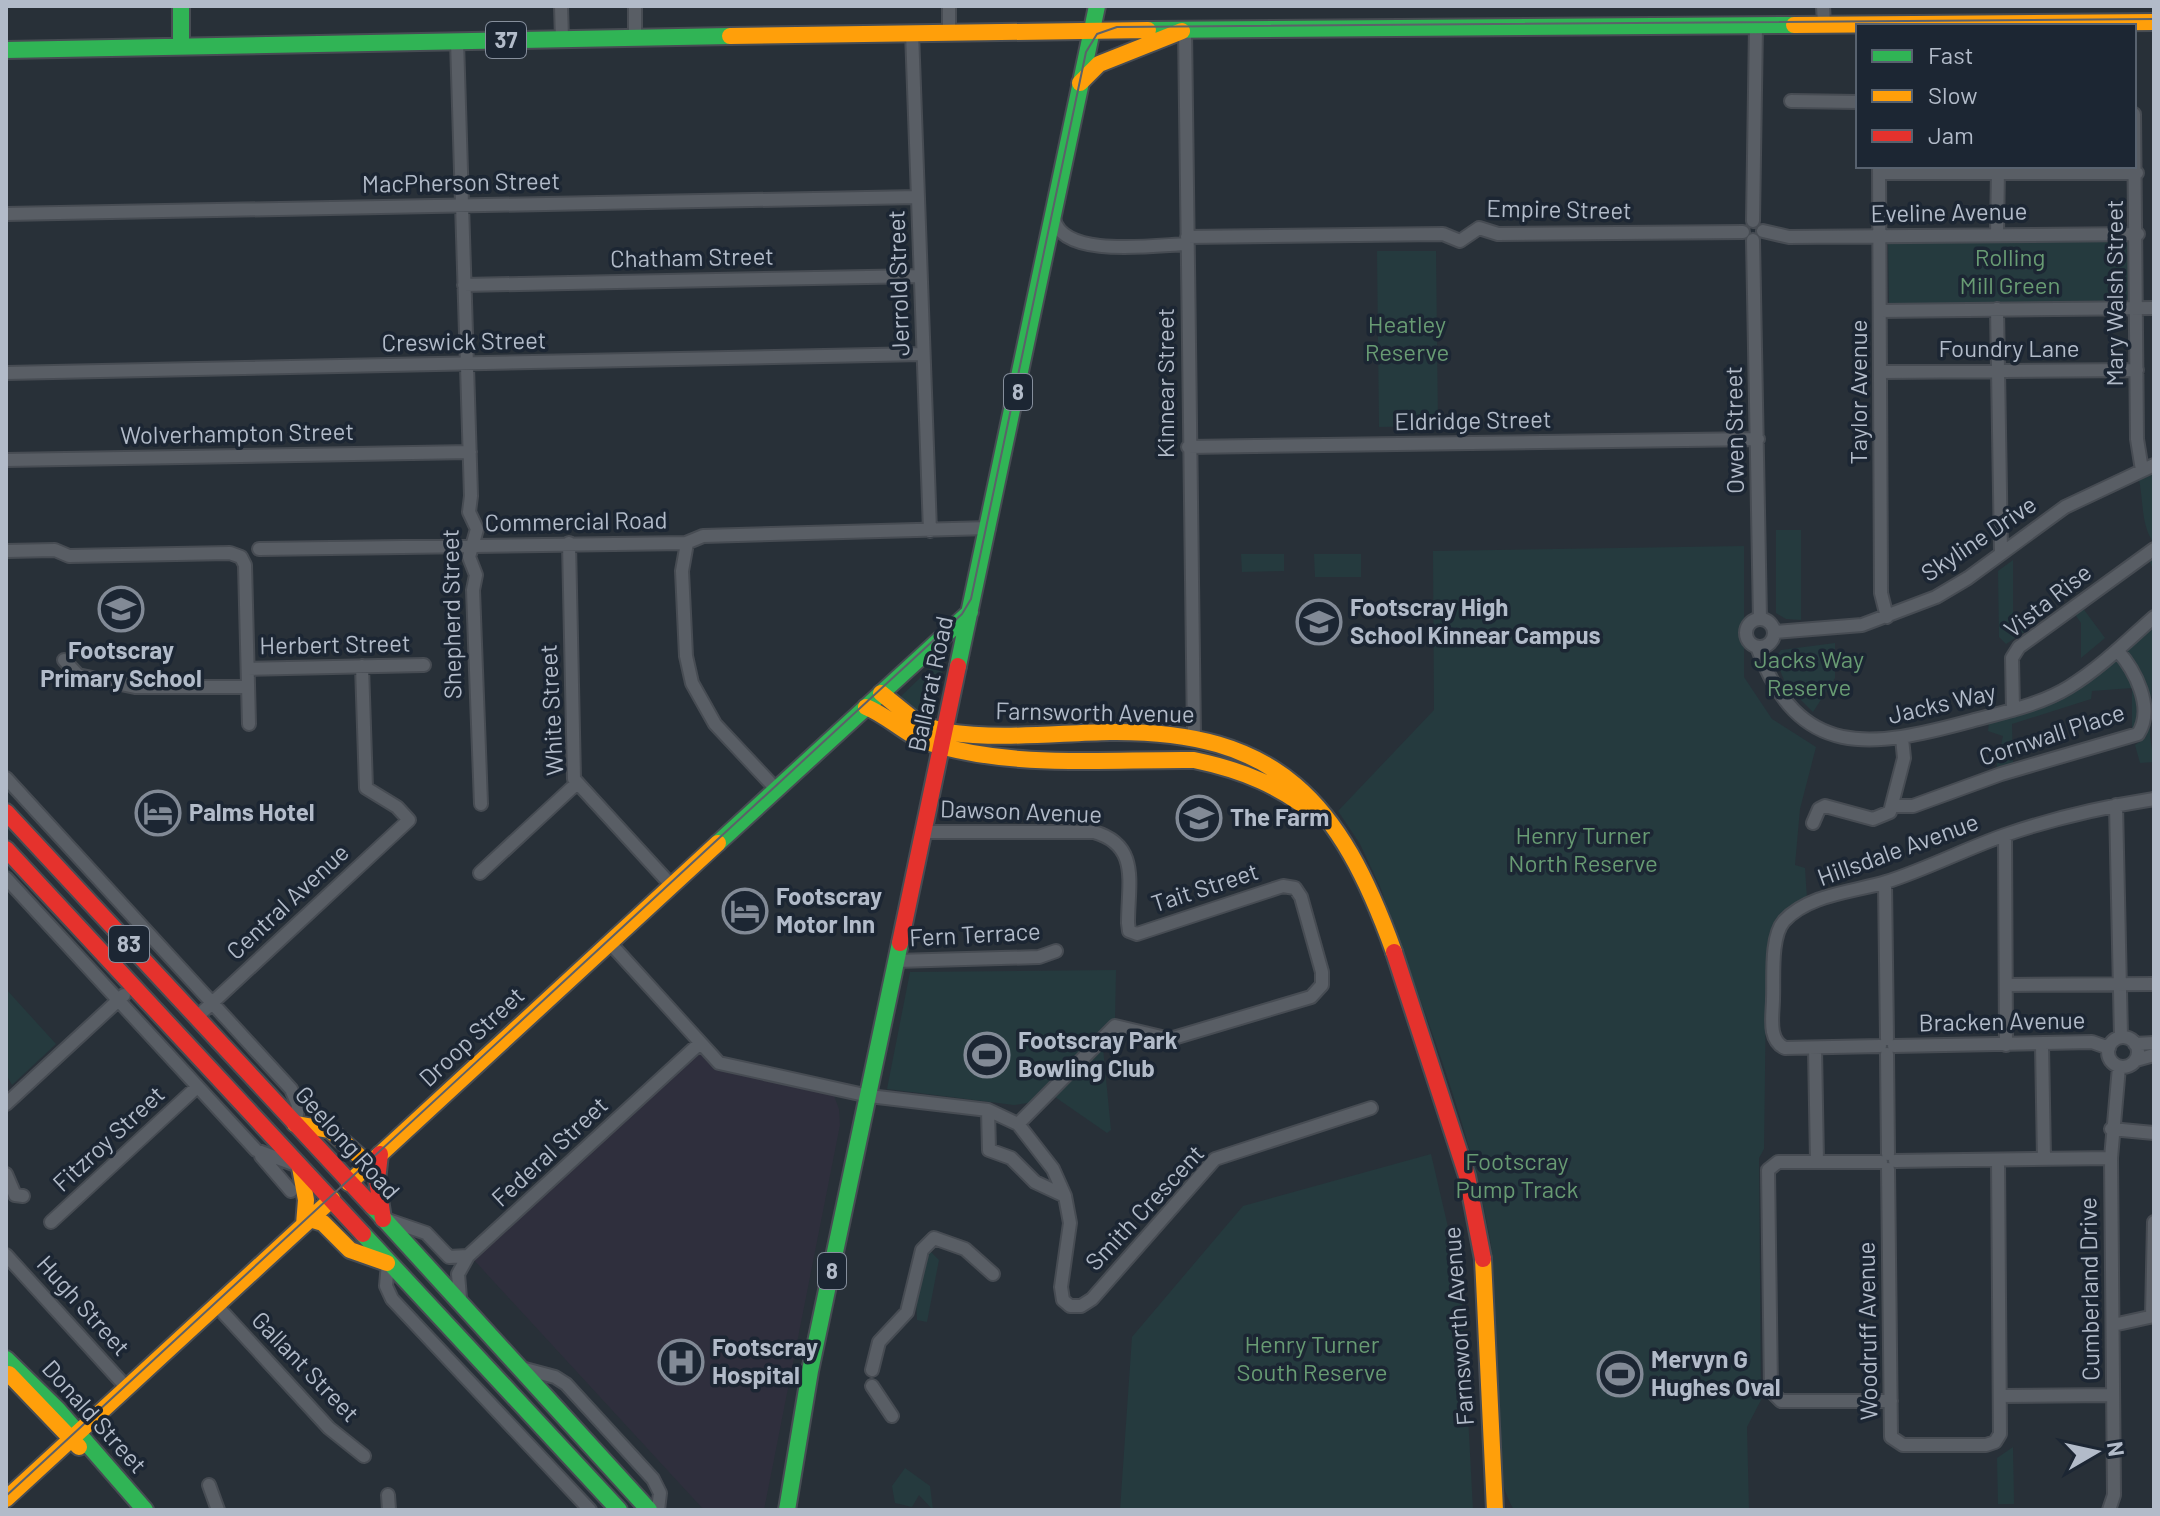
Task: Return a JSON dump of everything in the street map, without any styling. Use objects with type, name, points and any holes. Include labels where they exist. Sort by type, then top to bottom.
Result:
[{"type":"main road","points":[[180,6],[181,46]]},
{"type":"main road","name":"Ballarat Road","points":[[787,1510],[810,1371],[1097,6]]},
{"type":"main road","name":"37","points":[[6,50],[912,32],[1824,24],[2104,14],[2154,22]]},
{"type":"main road","points":[[1080,83],[1093,66],[1158,44],[1185,29]]},
{"type":"main road","name":"Droop Street","points":[[7,1497],[971,611]]},
{"type":"main road","name":"Farnsworth Avenue","points":[[881,693],[915,721],[944,739],[998,755],[1194,760],[1260,778],[1307,807],[1346,851],[1379,913]]},
{"type":"main road","name":"Farnsworth Avenue","points":[[866,707],[887,716],[914,737],[1194,737],[1255,757],[1310,795],[1355,853],[1379,913],[1460,1152],[1477,1219],[1495,1510]]},
{"type":"main road","points":[[1058,735],[1058,758]]},
{"type":"main road","points":[[1105,735],[1105,758]]},
{"type":"main road","points":[[1194,737],[1194,760]]},
{"type":"main road","name":"Geelong Road","points":[[6,812],[649,1510]]},
{"type":"main road","name":"Geelong Road","points":[[9,855],[619,1510]]},
{"type":"main road","points":[[248,1110],[257,1115],[262,1110],[253,1077]]},
{"type":"main road","points":[[295,1124],[330,1130],[374,1159],[383,1219]]},
{"type":"main road","points":[[300,1166],[307,1222],[323,1223],[350,1250],[388,1263]]},
{"type":"main road","name":"Donald Street","points":[[6,1359],[136,1510]]},
{"type":"main road","name":"Donald Street","points":[[6,1371],[145,1510]]},
{"type":"main road","name":"Ballarat Road","points":[[774,1510],[793,1413],[810,1371]]},
{"type":"main road","points":[[1493,1483],[1509,1510]]},
{"type":"street","points":[[561,6],[562,39]]},
{"type":"street","points":[[635,6],[635,37]]},
{"type":"street","points":[[949,6],[949,32]]},
{"type":"street","points":[[1823,6],[1824,24]]},
{"type":"street","name":"Owen Street","points":[[1756,25],[1753,231],[1760,619]]},
{"type":"street","name":"Kinnear Street","points":[[1185,29],[1194,737]]},
{"type":"street","name":"Jerrold Street","points":[[912,32],[930,531]]},
{"type":"street","name":"Shepherd Street","points":[[457,41],[470,452],[469,509],[477,529],[469,560],[476,577],[473,590],[481,804]]},
{"type":"street","points":[[1791,101],[1856,102]]},
{"type":"street","name":"Mary Walsh Street","points":[[2136,144],[2138,447],[2148,467]]},
{"type":"street","points":[[1879,170],[2137,173]]},
{"type":"street","name":"Taylor Avenue","points":[[1879,170],[1881,593],[1887,617]]},
{"type":"street","points":[[1997,234],[1998,170]]},
{"type":"street","name":"MacPherson Street","points":[[6,214],[918,197]]},
{"type":"street","points":[[1054,217],[1062,234],[1108,248],[1187,240]]},
{"type":"street","name":"Empire Street","points":[[1187,240],[1443,234],[1460,241],[1479,228],[1498,234],[1753,231]]},
{"type":"street","name":"Eveline Avenue","points":[[1753,231],[1789,237],[2138,234]]},
{"type":"street","points":[[1047,248],[1071,239]]},
{"type":"street","name":"Chatham Street","points":[[464,285],[920,276]]},
{"type":"street","points":[[1880,311],[2154,308]]},
{"type":"street","points":[[1997,309],[2001,552]]},
{"type":"street","name":"Creswick Street","points":[[6,373],[923,354]]},
{"type":"street","name":"Foundry Lane","points":[[1881,372],[2137,370]]},
{"type":"street","name":"Eldridge Street","points":[[1188,447],[1758,439]]},
{"type":"street","name":"Wolverhampton Street","points":[[6,460],[470,452]]},
{"type":"street","name":"Skyline Drive","points":[[1774,632],[1819,631],[1887,617],[1936,597],[2065,507],[2148,467]]},
{"type":"street","name":"Commercial Road","points":[[259,549],[687,543],[703,536],[989,528]]},
{"type":"street","name":"White Street","points":[[569,543],[572,773],[576,784],[672,886]]},
{"type":"street","points":[[687,543],[682,571],[686,656],[692,683],[715,724],[776,789]]},
{"type":"street","name":"Vista Rise","points":[[2013,710],[2012,658],[2019,647],[2154,549]]},
{"type":"street","points":[[6,551],[55,550],[69,556],[230,553],[242,558],[245,565],[249,724]]},
{"type":"street","name":"Jacks Way","points":[[1757,647],[1780,698],[1811,725],[1839,737],[1874,742],[2013,710],[2068,688],[2154,617]]},
{"type":"street","points":[[1760,619],[1769,622],[1774,632],[1768,645],[1757,647],[1748,640],[1747,630],[1752,622],[1760,619]]},
{"type":"street","name":"Cornwall Place","points":[[1813,823],[1819,809],[1825,806],[1873,819],[1890,812],[1894,806],[1913,806],[2001,774],[2138,734],[2142,724],[2141,691],[2135,674],[2117,650]]},
{"type":"street","name":"Herbert Street","points":[[64,660],[78,675],[135,687],[248,687]]},
{"type":"street","name":"Herbert Street","points":[[248,669],[424,665]]},
{"type":"street","name":"Central Avenue","points":[[197,1017],[409,820],[397,807],[366,788],[362,666]]},
{"type":"street","points":[[1894,806],[1904,758],[1902,738]]},
{"type":"street","points":[[6,778],[293,1091],[298,1110],[295,1124]]},
{"type":"street","points":[[480,873],[576,784]]},
{"type":"street","name":"Hillsdale Avenue","points":[[1777,1045],[1773,1037],[1773,989],[1779,930],[1785,920],[1808,905],[1842,892],[1885,883],[2052,819],[2154,799]]},
{"type":"street","points":[[2116,805],[2117,984],[2121,1037]]},
{"type":"street","name":"Dawson Avenue","points":[[924,832],[1094,832],[1113,838],[1125,850],[1128,863],[1129,931]]},
{"type":"street","points":[[2005,835],[2006,1045]]},
{"type":"street","points":[[38,846],[76,854]]},
{"type":"street","points":[[6,878],[291,1191]]},
{"type":"street","name":"Woodruff Avenue","points":[[1885,883],[1891,1437],[1898,1444],[1986,1445],[1995,1442],[2000,1434],[1998,1160]]},
{"type":"street","name":"Tait Street","points":[[1018,1124],[1115,1026],[1170,1039],[1311,997],[1322,985],[1318,957],[1301,897],[1295,888],[1283,886],[1137,934],[1129,931]]},
{"type":"street","points":[[610,943],[719,1063],[869,1096],[988,1110],[1018,1124],[1053,1169],[1065,1196]]},
{"type":"street","name":"Fern Terrace","points":[[896,961],[1039,957],[1056,951]]},
{"type":"street","points":[[2006,985],[2154,984]]},
{"type":"street","points":[[6,1104],[133,988]]},
{"type":"street","points":[[2121,1037],[2135,1044],[2154,1043]]},
{"type":"street","points":[[2121,1037],[2109,1048],[2110,1060],[2119,1067],[2154,1055]]},
{"type":"street","name":"Bracken Avenue","points":[[1777,1045],[1815,1048],[2092,1042],[2109,1048]]},
{"type":"street","name":"Federal Street","points":[[463,1307],[457,1277],[471,1254],[700,1043]]},
{"type":"street","points":[[2135,1044],[2136,1060]]},
{"type":"street","points":[[2042,1045],[2044,1159]]},
{"type":"street","points":[[1815,1048],[1817,1162]]},
{"type":"street","name":"Cumberland Drive","points":[[2109,1510],[2114,1495],[2111,1129],[2119,1067]]},
{"type":"street","name":"Fitzroy Street","points":[[51,1222],[197,1087]]},
{"type":"street","name":"Smith Crescent","points":[[1065,1196],[1070,1223],[1061,1287],[1063,1300],[1070,1306],[1081,1306],[1092,1299],[1215,1159],[1371,1108]]},
{"type":"street","points":[[988,1110],[989,1150],[1011,1158],[1035,1182],[1065,1196]]},
{"type":"street","points":[[2111,1129],[2154,1133]]},
{"type":"street","points":[[256,1150],[300,1166]]},
{"type":"street","points":[[1891,1401],[1781,1401],[1771,1391],[1768,1170],[1778,1162],[2111,1158]]},
{"type":"street","points":[[6,1174],[19,1196]]},
{"type":"street","points":[[383,1219],[426,1233],[452,1259],[471,1254]]},
{"type":"street","points":[[2113,1325],[2153,1316],[2154,1222]]},
{"type":"street","points":[[872,1370],[879,1342],[907,1312],[922,1250],[934,1238],[965,1249],[993,1274]]},
{"type":"street","name":"Hugh Street","points":[[6,1255],[127,1388]]},
{"type":"street","points":[[388,1263],[385,1279],[392,1299],[590,1510]]},
{"type":"street","name":"Gallant Street","points":[[217,1306],[329,1428],[364,1456]]},
{"type":"street","points":[[518,1367],[553,1376],[566,1384],[656,1482],[660,1493],[658,1510]]},
{"type":"street","points":[[872,1386],[892,1416]]},
{"type":"street","points":[[2000,1396],[2113,1395]]},
{"type":"street","points":[[209,1485],[218,1510]]},
{"type":"street","points":[[388,1495],[389,1510]]},
{"type":"shaded area","name":"Footscray Hospital","points":[[699,1052],[720,1071],[833,1093],[839,1109],[840,1125],[764,1510],[704,1510],[473,1259]]},
{"type":"green space","name":"Rolling Mill Green","points":[[2132,239],[2133,302],[1889,305],[1888,241]]},
{"type":"green space","name":"Heatley Reserve","points":[[1377,251],[1436,251],[1438,426],[1379,427]]},
{"type":"green space","points":[[2154,469],[2154,572],[2144,548],[2153,542],[2144,518],[2138,475]]},
{"type":"green space","points":[[1776,530],[1801,530],[1801,620],[1786,619],[1776,613]]},
{"type":"green space","name":"Henry Turner North Reserve","points":[[1744,546],[1744,677],[1772,719],[1816,747],[1800,809],[1795,865],[1805,868],[1807,899],[1779,917],[1773,926],[1766,993],[1764,1149],[1759,1158],[1761,1400],[1747,1427],[1749,1510],[1514,1510],[1503,1484],[1496,1452],[1493,1270],[1490,1239],[1470,1150],[1381,889],[1360,844],[1338,811],[1434,710],[1433,551]]},
{"type":"green space","points":[[1241,554],[1284,554],[1284,571],[1242,572]]},
{"type":"green space","points":[[1314,554],[1361,554],[1361,577],[1315,577]]},
{"type":"green space","points":[[2013,560],[2013,613],[2026,631],[2006,644],[1999,637],[1998,571]]},
{"type":"green space","points":[[2082,607],[2105,638],[2081,658],[2081,623],[2074,613]]},
{"type":"green space","points":[[2154,622],[2150,736],[2154,762],[2140,763],[2135,745],[2146,737],[2145,701],[2136,670],[2123,649]]},
{"type":"green space","name":"Jacks Way Reserve","points":[[1835,643],[1835,678],[1813,712],[1786,685],[1775,658],[1781,650]]},
{"type":"green space","points":[[2117,658],[2129,672],[2135,689],[2136,726],[2132,731],[2132,688],[2092,691],[2091,699],[2012,724],[2013,764],[1996,769],[2003,736],[1988,731],[1989,723],[2057,699]]},
{"type":"green space","points":[[940,659],[944,664],[932,719],[927,719],[899,698]]},
{"type":"green space","name":"Footscray Park Bowling Club","points":[[1116,970],[1115,1022],[1034,1102],[1014,1105],[887,1089],[910,972]]},
{"type":"green space","points":[[6,989],[56,1044],[12,1085],[6,1074]]},
{"type":"green space","points":[[1103,1048],[1111,1130],[1107,1133],[1055,1097]]},
{"type":"green space","name":"Henry Turner South Reserve","points":[[1431,1154],[1461,1283],[1473,1510],[1120,1510],[1132,1337],[1243,1206]]},
{"type":"green space","points":[[926,1247],[939,1260],[927,1322],[917,1320],[916,1298]]},
{"type":"green space","points":[[2013,1447],[2014,1504],[1998,1504],[1997,1458]]},
{"type":"green space","points":[[905,1468],[930,1486],[933,1510],[919,1495],[912,1507],[895,1503],[892,1486]]},
{"type":"tram line","points":[[6,1496],[962,614],[971,599],[1086,52],[1097,34],[1117,27],[2154,19]]},
{"type":"traffic: fast","points":[[181,6],[181,46]]},
{"type":"traffic: fast","points":[[958,666],[1097,6]]},
{"type":"traffic: fast","points":[[1148,30],[1794,25]]},
{"type":"traffic: fast","points":[[6,50],[730,36]]},
{"type":"traffic: fast","points":[[718,843],[970,612]]},
{"type":"traffic: fast","points":[[787,1510],[810,1371],[900,943]]},
{"type":"traffic: fast","points":[[373,1207],[649,1510]]},
{"type":"traffic: fast","points":[[363,1234],[619,1510]]},
{"type":"traffic: fast","points":[[6,1359],[58,1410],[145,1510]]},
{"type":"traffic: slow","points":[[1914,24],[2154,22]]},
{"type":"traffic: slow","points":[[1794,25],[1856,24]]},
{"type":"traffic: slow","points":[[730,36],[1148,30]]},
{"type":"traffic: slow","points":[[1080,83],[1099,64],[1182,31]]},
{"type":"traffic: slow","points":[[881,693],[918,723],[946,732],[1007,736],[1110,732],[1169,735],[1218,744],[1260,761],[1295,785],[1325,816],[1351,854],[1394,952]]},
{"type":"traffic: slow","points":[[866,707],[921,740],[962,751],[1028,760],[1194,760],[1212,764],[1276,788],[1319,818]]},
{"type":"traffic: slow","points":[[349,1183],[718,843]]},
{"type":"traffic: slow","points":[[295,1124],[330,1130],[369,1165]]},
{"type":"traffic: slow","points":[[300,1167],[306,1200],[304,1225]]},
{"type":"traffic: slow","points":[[6,1499],[332,1199]]},
{"type":"traffic: slow","points":[[310,1219],[323,1223],[350,1250],[387,1263]]},
{"type":"traffic: slow","points":[[1483,1259],[1495,1510]]},
{"type":"traffic: slow","points":[[9,1374],[79,1447]]},
{"type":"traffic: jam","points":[[900,943],[958,666]]},
{"type":"traffic: jam","points":[[6,812],[373,1207]]},
{"type":"traffic: jam","points":[[6,849],[363,1234]]},
{"type":"traffic: jam","points":[[1394,952],[1467,1176],[1483,1259]]},
{"type":"traffic: jam","points":[[380,1154],[377,1180],[383,1219]]},
{"type":"place","name":"Footscray Primary School","points":[[121,609]]},
{"type":"place","name":"Footscray High School Kinnear Campus","points":[[1319,622]]},
{"type":"place","name":"Palms Hotel","points":[[158,813]]},
{"type":"place","name":"The Farm","points":[[1199,818]]},
{"type":"place","name":"Footscray Motor Inn","points":[[745,911]]},
{"type":"place","name":"Footscray Park Bowling Club","points":[[987,1055]]},
{"type":"place","name":"Footscray Hospital","points":[[681,1362]]},
{"type":"place","name":"Mervyn G Hughes Oval","points":[[1620,1374]]},
{"type":"park label","name":"Footscray Pump Track","points":[[1517,1176]]}]
